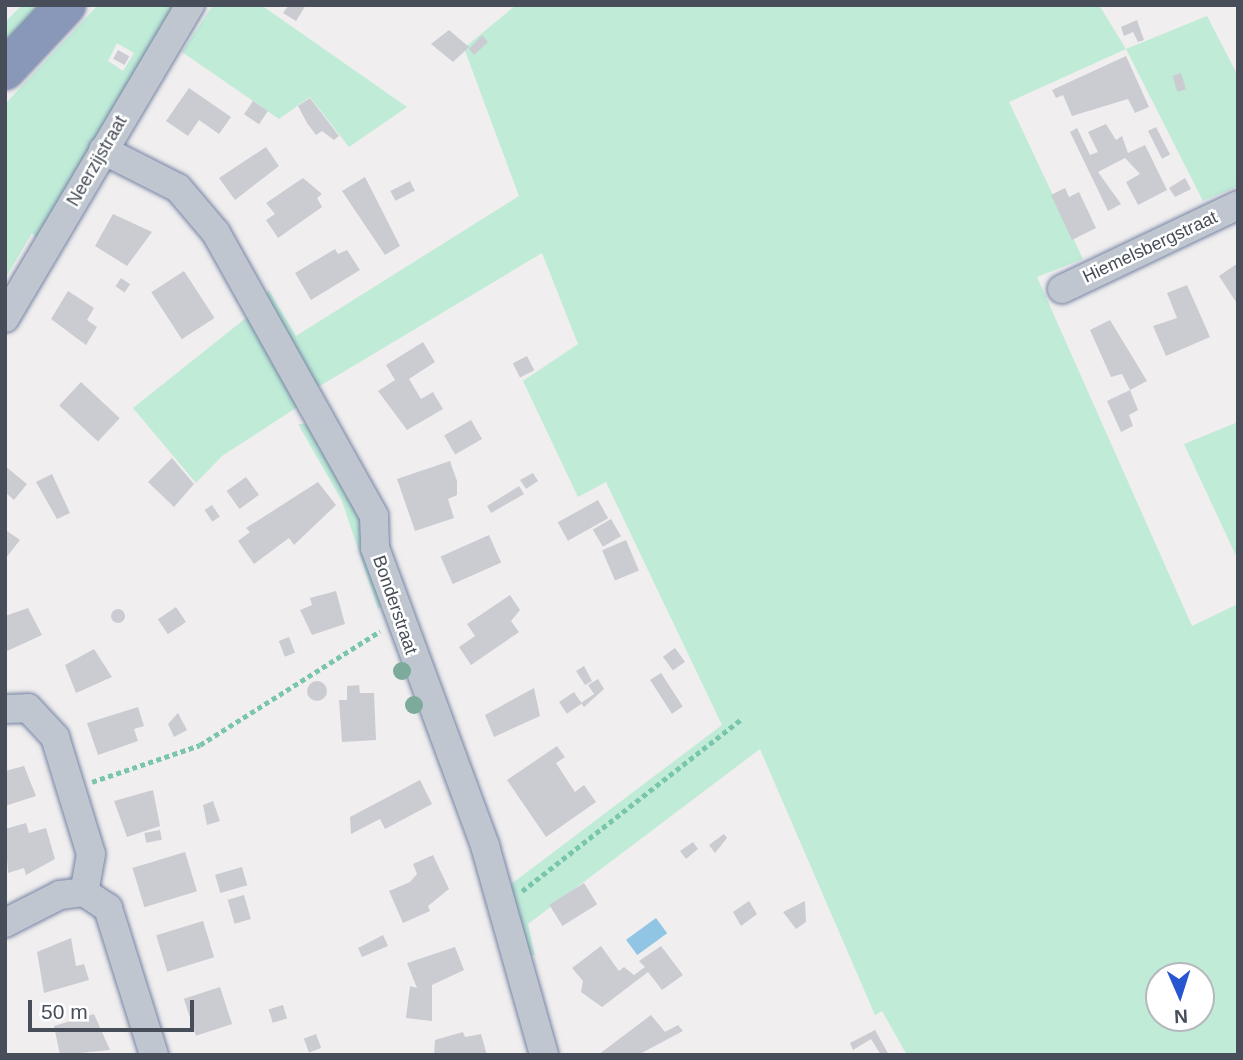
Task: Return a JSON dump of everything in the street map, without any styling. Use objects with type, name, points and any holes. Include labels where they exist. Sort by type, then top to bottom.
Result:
[{"type":"highway","points":[[5,70],[66,5]]},
{"type":"street","name":"Neerzijstraat","points":[[5,318],[190,5]]},
{"type":"street","name":"Bonderstraat","points":[[103,150],[177,188],[216,233],[374,516],[375,548],[502,907],[544,1055]]},
{"type":"street","name":"Hiemelsbergstraat","points":[[1062,289],[1238,205]]},
{"type":"street","points":[[5,709],[28,708],[55,737],[91,854],[84,892]]},
{"type":"street","points":[[5,923],[60,895],[84,892],[108,908],[154,1055]]},
{"type":"path","points":[[87,784],[200,744],[393,623]]},
{"type":"path","points":[[502,907],[741,719]]},
{"type":"green space","points":[[22,5],[44,5],[5,48],[5,22]]},
{"type":"green space","points":[[98,5],[175,5],[38,240],[32,233],[5,279],[5,104]],"holes":[[[117,43],[134,53],[123,71],[108,61]]]},
{"type":"green space","points":[[213,5],[261,5],[407,107],[349,147],[310,97],[279,119],[182,52]]},
{"type":"green space","points":[[516,5],[1099,5],[1126,49],[1009,102],[1083,259],[1037,277],[1192,626],[1238,604],[1238,1055],[907,1055],[882,1011],[875,1015],[760,749],[528,924],[535,955],[525,955],[506,888],[722,725],[606,482],[578,497],[523,381],[578,344],[542,253],[313,390],[263,299],[269,290],[296,336],[519,196],[464,48]]},
{"type":"green space","points":[[1207,16],[1238,76],[1238,186],[1203,201],[1126,49]]},
{"type":"green space","points":[[251,314],[302,404],[222,456],[196,483],[133,408]]},
{"type":"green space","points":[[1238,422],[1238,560],[1184,444]]},
{"type":"green space","points":[[298,424],[313,424],[357,504],[385,604],[378,609],[342,501]]},
{"type":"water","points":[[656,918],[667,933],[637,955],[626,940]]},
{"type":"building","points":[[289,5],[306,5],[296,21],[283,13]]},
{"type":"building","points":[[1137,20],[1144,40],[1138,42],[1133,32],[1124,36],[1121,27]]},
{"type":"building","points":[[449,30],[469,47],[453,62],[431,44]]},
{"type":"building","points":[[482,35],[488,42],[474,55],[469,49]]},
{"type":"building","points":[[118,50],[129,56],[125,65],[113,59]]},
{"type":"building","points":[[1126,56],[1149,107],[1135,113],[1128,99],[1072,116],[1063,95],[1056,98],[1052,90]]},
{"type":"building","points":[[1181,73],[1186,89],[1177,92],[1172,76]]},
{"type":"building","points":[[189,88],[231,117],[219,134],[199,120],[188,136],[166,121]]},
{"type":"building","points":[[310,98],[339,136],[334,140],[322,131],[316,135],[307,123],[298,106]]},
{"type":"building","points":[[253,101],[268,111],[259,124],[244,114]]},
{"type":"building","points":[[1106,124],[1116,140],[1122,136],[1128,153],[1145,145],[1167,190],[1138,205],[1126,182],[1140,174],[1125,158],[1098,172],[1121,204],[1108,211],[1070,132],[1077,128],[1090,155],[1098,152],[1088,132]]},
{"type":"building","points":[[1156,127],[1170,155],[1162,159],[1148,131]]},
{"type":"building","points":[[266,147],[279,166],[235,200],[219,178]]},
{"type":"building","points":[[365,177],[400,246],[385,255],[342,191]]},
{"type":"building","points":[[303,178],[322,194],[317,198],[322,207],[278,238],[266,220],[275,214],[266,203]]},
{"type":"building","points":[[1185,178],[1191,189],[1175,197],[1169,188]]},
{"type":"building","points":[[410,181],[415,191],[395,201],[390,191]]},
{"type":"building","points":[[1065,188],[1069,197],[1079,192],[1096,228],[1072,240],[1051,195]]},
{"type":"building","points":[[113,214],[152,232],[127,266],[95,246]]},
{"type":"building","points":[[335,249],[338,254],[347,250],[360,270],[311,300],[295,273]]},
{"type":"building","points":[[1238,263],[1238,305],[1219,276]]},
{"type":"building","points":[[184,271],[214,318],[182,339],[151,292]]},
{"type":"building","points":[[121,278],[130,284],[125,292],[115,286]]},
{"type":"building","points":[[1187,285],[1210,337],[1166,356],[1153,326],[1177,318],[1167,293]]},
{"type":"building","points":[[68,291],[94,308],[87,320],[97,327],[86,345],[51,319]]},
{"type":"building","points":[[1110,320],[1147,381],[1130,390],[1122,374],[1111,377],[1090,330]]},
{"type":"building","points":[[423,342],[435,362],[409,379],[421,399],[433,392],[443,409],[407,430],[378,391],[395,380],[386,365]]},
{"type":"building","points":[[527,356],[534,370],[520,378],[513,363]]},
{"type":"building","points":[[81,382],[120,418],[98,442],[59,405]]},
{"type":"building","points":[[1130,390],[1138,410],[1129,415],[1133,426],[1121,432],[1107,401]]},
{"type":"building","points":[[471,420],[482,439],[455,455],[444,436]]},
{"type":"building","points":[[172,458],[194,484],[174,507],[148,482]]},
{"type":"building","points":[[450,461],[457,481],[457,495],[448,499],[454,518],[415,531],[397,479]]},
{"type":"building","points":[[5,466],[27,484],[14,500],[5,492]]},
{"type":"building","points":[[533,473],[538,481],[526,489],[520,480]]},
{"type":"building","points":[[52,474],[70,513],[57,519],[36,482]]},
{"type":"building","points":[[246,477],[259,495],[240,509],[227,491]]},
{"type":"building","points":[[318,482],[336,505],[294,545],[289,538],[254,564],[238,541],[250,532],[246,528]]},
{"type":"building","points":[[519,486],[524,494],[491,513],[487,506]]},
{"type":"building","points":[[598,500],[608,518],[568,541],[558,522]]},
{"type":"building","points":[[212,505],[220,517],[212,522],[205,510]]},
{"type":"building","points":[[611,519],[621,536],[603,547],[593,530]]},
{"type":"building","points":[[7,531],[20,540],[5,559],[5,533]]},
{"type":"building","points":[[489,535],[501,562],[453,584],[441,557]]},
{"type":"building","points":[[626,540],[639,570],[615,581],[602,550]]},
{"type":"building","points":[[336,591],[345,624],[312,635],[300,610],[312,605],[310,598]]},
{"type":"building","points":[[510,595],[520,610],[511,621],[519,632],[471,665],[459,647],[475,636],[467,624]]},
{"type":"building","points":[[176,607],[186,622],[168,634],[158,619]]},
{"type":"building","points":[[28,608],[42,635],[5,652],[5,616]]},
{"type":"building","points":[[115,609],[121,609],[125,616],[121,623],[115,623],[111,619],[111,613]]},
{"type":"building","points":[[289,637],[295,653],[285,657],[279,641]]},
{"type":"building","points":[[675,648],[685,662],[673,671],[663,657]]},
{"type":"building","points":[[94,649],[112,677],[76,693],[65,665]]},
{"type":"building","points":[[584,666],[592,681],[585,685],[576,671]]},
{"type":"building","points":[[661,673],[683,707],[672,714],[650,680]]},
{"type":"building","points":[[598,679],[604,689],[584,707],[581,703],[594,694],[588,685]]},
{"type":"building","points":[[317,681],[324,684],[327,691],[324,698],[317,701],[310,698],[307,691],[310,684]]},
{"type":"building","points":[[359,685],[360,693],[374,693],[376,740],[342,742],[339,700],[347,700],[347,686]]},
{"type":"building","points":[[534,688],[540,716],[494,737],[485,715]]},
{"type":"building","points":[[574,692],[582,704],[567,714],[559,702]]},
{"type":"building","points":[[138,707],[144,726],[134,729],[138,741],[98,755],[87,723]]},
{"type":"building","points":[[178,713],[187,730],[174,737],[168,724]]},
{"type":"building","points":[[557,746],[565,757],[556,763],[575,792],[584,785],[596,802],[546,837],[507,780]]},
{"type":"building","points":[[24,766],[36,796],[5,806],[5,771]]},
{"type":"building","points":[[420,780],[432,804],[385,829],[380,819],[351,834],[350,817]]},
{"type":"building","points":[[153,790],[160,826],[127,837],[114,801]]},
{"type":"building","points":[[213,801],[220,821],[207,825],[203,805]]},
{"type":"building","points":[[26,823],[29,833],[46,828],[55,859],[26,875],[24,868],[8,873],[5,829]]},
{"type":"building","points":[[160,830],[162,840],[146,843],[144,833]]},
{"type":"building","points":[[724,834],[727,838],[715,853],[709,845]]},
{"type":"building","points":[[693,842],[698,849],[686,859],[680,851]]},
{"type":"building","points":[[185,852],[197,891],[144,907],[132,868]]},
{"type":"building","points":[[433,855],[449,889],[428,906],[430,911],[403,923],[389,891],[410,882],[417,874],[413,864]]},
{"type":"building","points":[[242,867],[247,885],[220,893],[215,875]]},
{"type":"building","points":[[584,883],[597,904],[562,926],[549,905]]},
{"type":"building","points":[[244,895],[251,919],[235,924],[228,900]]},
{"type":"building","points":[[749,901],[757,914],[741,926],[733,912]]},
{"type":"building","points":[[805,901],[806,922],[796,929],[783,912]]},
{"type":"building","points":[[203,921],[214,957],[167,972],[156,935]]},
{"type":"building","points":[[383,935],[388,946],[362,957],[358,948]]},
{"type":"building","points":[[71,938],[76,966],[84,964],[89,980],[44,993],[37,952]]},
{"type":"building","points":[[601,946],[619,971],[624,967],[634,975],[645,967],[639,961],[661,946],[683,975],[662,990],[648,972],[602,1007],[581,992],[583,981],[572,968]]},
{"type":"building","points":[[455,947],[464,970],[432,985],[432,1021],[406,1018],[410,986],[417,988],[407,963]]},
{"type":"building","points":[[220,987],[232,1024],[196,1036],[184,999]]},
{"type":"building","points":[[283,1005],[287,1018],[273,1023],[269,1009]]},
{"type":"building","points":[[94,1014],[110,1050],[60,1055],[54,1026]]},
{"type":"building","points":[[651,1015],[665,1032],[678,1025],[683,1031],[638,1055],[598,1055]]},
{"type":"building","points":[[875,1030],[889,1055],[881,1055],[871,1039],[853,1050],[850,1043]]},
{"type":"building","points":[[463,1032],[465,1037],[481,1034],[487,1055],[434,1055],[435,1040]]},
{"type":"building","points":[[316,1034],[321,1048],[309,1053],[304,1038]]}]
